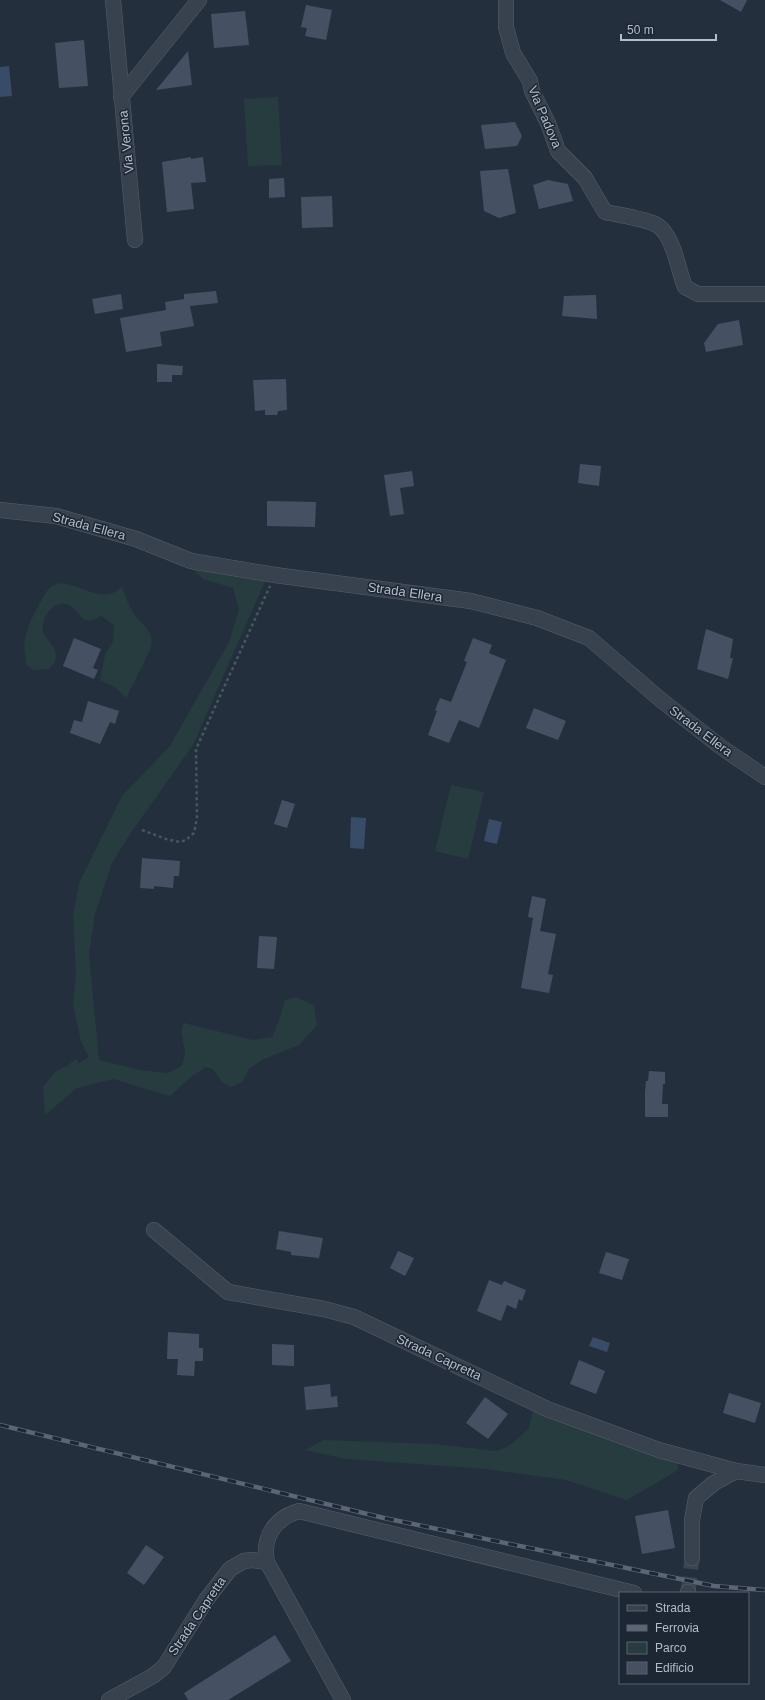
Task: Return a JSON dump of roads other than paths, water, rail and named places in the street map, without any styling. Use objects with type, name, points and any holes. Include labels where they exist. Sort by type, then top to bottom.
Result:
[{"type":"street","points":[[114,0],[121,97]]},
{"type":"street","name":"Via Verona","points":[[135,240],[121,97],[200,0]]},
{"type":"street","name":"Via Padova","points":[[506,0],[506,27],[513,53],[530,82],[532,92],[548,123],[558,151],[585,178],[606,212],[657,225],[666,235],[671,244],[685,288],[698,294],[765,294]]},
{"type":"street","name":"Strada Ellera","points":[[0,510],[56,516],[136,539],[191,561],[275,575],[472,602],[537,618],[589,638],[661,700],[721,747],[765,777]]},
{"type":"street","name":"Strada Capretta","points":[[154,1230],[228,1292],[324,1309],[354,1317],[547,1409],[659,1450],[736,1471],[765,1475]]},
{"type":"street","points":[[692,1558],[692,1520],[696,1498],[714,1483],[736,1471]]},
{"type":"street","points":[[343,1700],[267,1562],[265,1547],[269,1533],[285,1516],[299,1512],[630,1592]]},
{"type":"street","name":"Strada Capretta","points":[[109,1700],[153,1676],[164,1667],[206,1600],[230,1568],[244,1561],[259,1560],[267,1562]]},
{"type":"water","points":[[9,66],[12,96],[0,97],[0,67]]},
{"type":"water","points":[[351,817],[366,818],[364,849],[350,848]]},
{"type":"water","points":[[489,819],[502,822],[497,844],[484,841]]},
{"type":"water","points":[[593,1337],[610,1343],[607,1352],[589,1346]]},
{"type":"tunnel","points":[[688,1592],[692,1558]]},
{"type":"railway","points":[[0,1425],[384,1518],[714,1586],[765,1590]]}]
